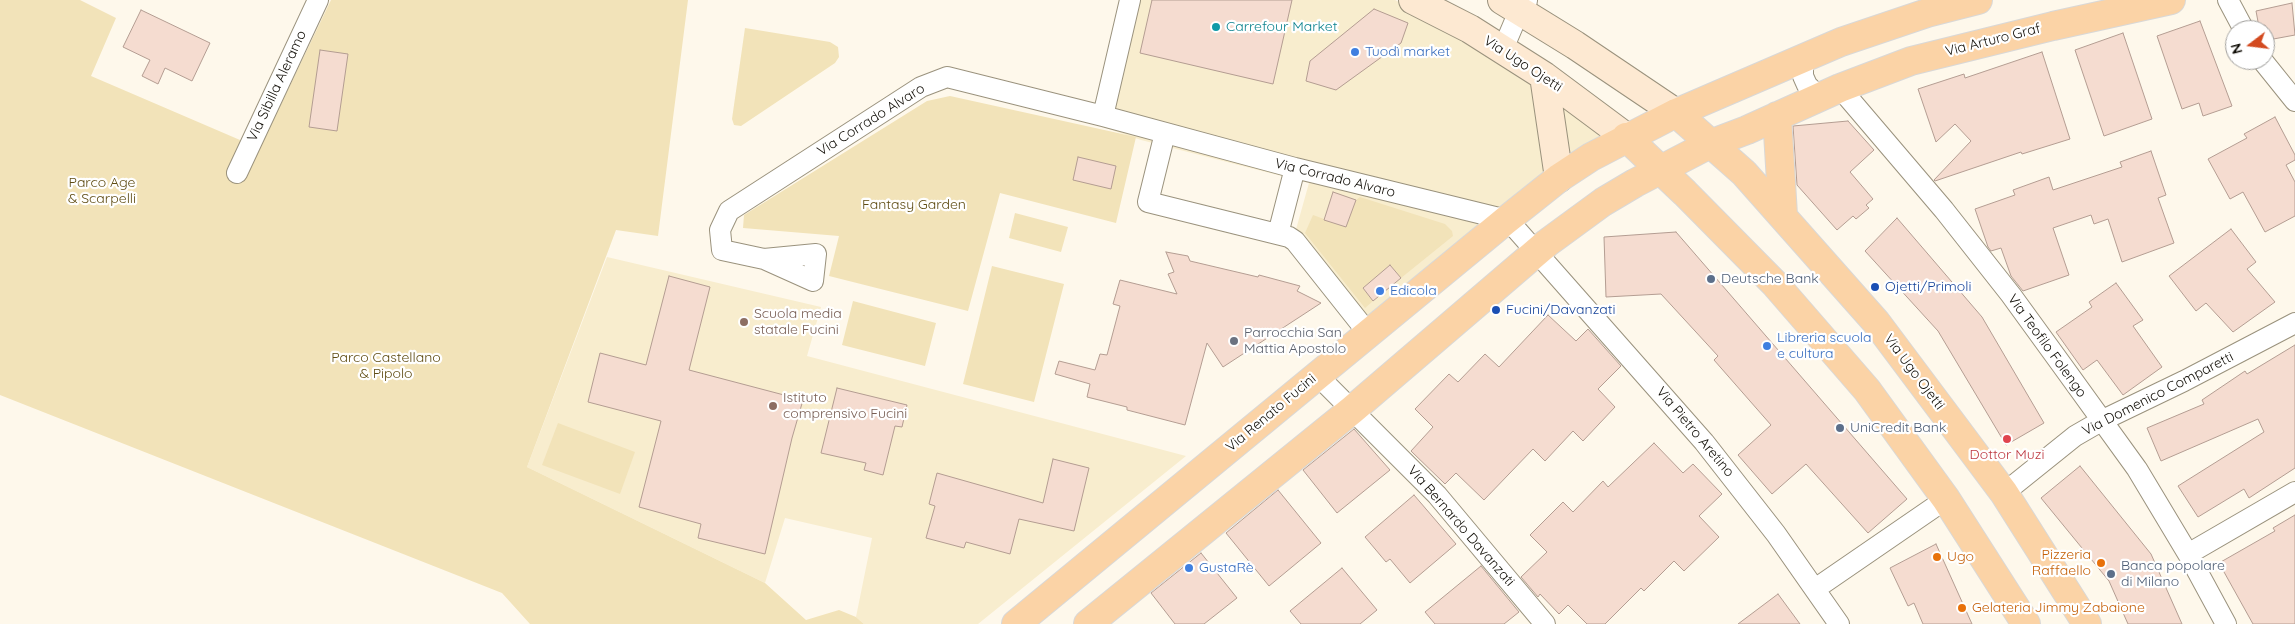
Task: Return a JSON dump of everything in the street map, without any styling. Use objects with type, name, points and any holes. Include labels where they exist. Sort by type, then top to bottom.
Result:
[{"type":"main road","name":"Via Ugo Ojetti","points":[[1413,0],[1503,49],[1544,76],[1626,137]]},
{"type":"main road","points":[[1516,3],[1676,113],[1808,57],[1904,20],[1978,0]]},
{"type":"main road","name":"Via Arturo Graf","points":[[1660,170],[1710,144],[1829,93],[1947,51],[2172,0]]},
{"type":"main road","points":[[1544,76],[1559,178]]},
{"type":"main road","name":"Via Ugo Ojetti","points":[[1676,113],[1744,173],[1783,215],[1888,337],[2004,492],[2087,624]]},
{"type":"main road","name":"Via Renato Fucini","points":[[1016,624],[1559,178],[1626,137],[1676,113]]},
{"type":"main road","points":[[1777,116],[1783,215]]},
{"type":"main road","points":[[1626,137],[1774,284],[1850,370],[1901,434],[1946,499],[2026,624]]},
{"type":"main road","points":[[1088,624],[1352,410],[1535,252],[1603,202],[1660,170]]},
{"type":"street","name":"Via Sibilla Aleramo","points":[[236,173],[318,0]]},
{"type":"street","points":[[1103,116],[1130,0]]},
{"type":"street","points":[[2228,0],[2239,20]]},
{"type":"street","points":[[1503,49],[1516,3]]},
{"type":"street","points":[[1808,57],[1803,66],[1803,76],[1807,85],[1829,93]]},
{"type":"street","points":[[2270,70],[2295,101]]},
{"type":"street","name":"Via Corrado Alvaro","points":[[764,259],[722,250],[720,230],[729,211],[932,81],[942,78],[951,78],[1103,116],[1295,168],[1505,221]]},
{"type":"street","name":"Via Teofilo Folengo","points":[[1829,93],[1944,210],[2005,288],[2137,469],[2188,554],[2226,624]]},
{"type":"street","points":[[1165,133],[1148,202],[1289,237],[1302,246],[1368,333]]},
{"type":"street","points":[[1278,234],[1295,168]]},
{"type":"street","name":"Via Pietro Aretino","points":[[1505,221],[1516,229],[1638,365],[1710,450],[1762,514],[1839,624]]},
{"type":"street","name":"Via Domenico Comparetti","points":[[2004,492],[2075,436],[2295,322]]},
{"type":"street","name":"Via Bernardo Davanzati","points":[[1317,375],[1437,495],[1545,624]]},
{"type":"street","points":[[2188,554],[2295,492]]},
{"type":"street","points":[[1815,589],[1946,499]]},
{"type":"shaded area","points":[[1135,0],[1395,0],[1493,50],[1537,77],[1601,137],[1369,327],[1295,233],[1309,183],[1141,140],[1103,127]]},
{"type":"shaded area","name":"Istituto comprensivo Fucini","points":[[607,257],[821,307],[807,356],[1186,456],[978,624],[864,624],[856,617],[872,538],[785,518],[765,583],[527,467]]},
{"type":"green space","points":[[0,0],[80,0],[116,18],[91,76],[240,140],[247,175],[331,0],[688,0],[658,236],[616,230],[527,467],[765,583],[806,620],[839,610],[856,617],[864,624],[530,624],[502,593],[0,395]]},
{"type":"green space","points":[[745,28],[830,42],[838,47],[839,57],[835,63],[741,126],[734,125],[732,119]]},
{"type":"green space","name":"Fantasy Garden","points":[[950,96],[1136,137],[1116,223],[1000,193],[968,311],[829,276],[839,236],[743,228],[744,215],[927,101]]},
{"type":"green space","points":[[1360,197],[1445,224],[1452,231],[1453,236],[1401,278],[1390,266],[1363,288],[1373,301],[1365,308],[1305,233],[1313,215],[1346,227],[1356,200]]},
{"type":"green space","points":[[1015,213],[1068,227],[1061,252],[1009,238]]},
{"type":"green space","points":[[992,266],[1064,284],[1034,402],[963,384]]},
{"type":"green space","points":[[853,301],[936,323],[925,366],[842,345]]},
{"type":"green space","points":[[558,423],[635,452],[620,494],[542,465]]},
{"type":"building","name":"Carrefour Market","points":[[1152,0],[1292,0],[1273,84],[1140,53]]},
{"type":"building","points":[[2292,3],[2295,35],[2275,39],[2275,20],[2258,20],[2256,11]]},
{"type":"building","name":"Tuodì market","points":[[1374,9],[1408,23],[1401,43],[1336,90],[1306,81],[1310,61]]},
{"type":"building","points":[[141,10],[210,43],[192,81],[165,68],[158,84],[142,76],[150,60],[123,47]]},
{"type":"building","points":[[2200,21],[2232,106],[2203,116],[2199,103],[2182,109],[2157,36]]},
{"type":"building","points":[[2123,33],[2152,119],[2104,136],[2075,50]]},
{"type":"building","points":[[320,50],[348,54],[337,131],[309,127]]},
{"type":"building","points":[[2042,52],[2070,139],[2022,154],[2021,152],[1935,181],[1971,141],[1955,124],[1936,142],[1918,89],[1964,74],[1965,78]]},
{"type":"building","points":[[2275,117],[2295,155],[2295,160],[2286,165],[2295,182],[2295,216],[2265,232],[2243,192],[2230,199],[2208,159],[2247,138],[2244,134]]},
{"type":"building","points":[[1848,121],[1874,150],[1850,172],[1873,199],[1866,205],[1869,208],[1856,219],[1853,216],[1837,230],[1797,185],[1793,126]]},
{"type":"building","points":[[2151,151],[2166,195],[2158,198],[2174,243],[2122,262],[2108,219],[2094,224],[2091,215],[2053,228],[2069,275],[2023,291],[2011,276],[2001,248],[1991,251],[1988,247],[1975,209],[2015,195],[2013,190],[2049,177],[2053,190],[2122,167],[2120,162]]},
{"type":"building","points":[[1078,157],[1116,166],[1111,189],[1073,180]]},
{"type":"building","points":[[1333,192],[1356,200],[1346,227],[1324,220]]},
{"type":"building","points":[[1897,218],[1982,317],[2044,423],[2006,445],[1938,331],[1865,251]]},
{"type":"building","points":[[2231,229],[2256,262],[2247,269],[2275,302],[2233,332],[2206,303],[2196,311],[2169,276]]},
{"type":"building","points":[[1676,232],[1907,499],[1868,533],[1806,464],[1772,494],[1738,455],[1771,425],[1714,360],[1718,356],[1661,294],[1606,297],[1604,237]]},
{"type":"building","name":"Parrocchia San Mattia Apostolo","points":[[1166,252],[1188,256],[1190,261],[1258,277],[1259,275],[1300,286],[1297,291],[1321,303],[1223,367],[1207,343],[1185,425],[1127,410],[1127,407],[1087,397],[1090,384],[1055,374],[1059,361],[1095,370],[1100,354],[1107,355],[1120,306],[1113,304],[1120,280],[1177,294],[1168,274],[1174,272]]},
{"type":"building","points":[[1390,265],[1401,278],[1373,301],[1363,288]]},
{"type":"building","points":[[669,276],[710,287],[689,370],[803,400],[792,438],[765,554],[698,538],[701,524],[639,507],[661,421],[588,402],[600,353],[646,365]]},
{"type":"building","points":[[2116,283],[2143,320],[2133,326],[2162,367],[2123,395],[2097,360],[2083,370],[2056,332],[2092,307],[2089,302]]},
{"type":"building","points":[[1548,315],[1576,341],[1588,329],[1621,366],[1598,389],[1615,407],[1583,441],[1573,431],[1545,461],[1533,449],[1484,500],[1456,473],[1445,484],[1411,451],[1433,427],[1415,409],[1449,374],[1458,382],[1485,354],[1499,367]]},
{"type":"building","points":[[2295,345],[2295,468],[2249,498],[2244,489],[2198,517],[2178,486],[2264,432],[2258,419],[2161,461],[2147,428],[2204,404],[2202,400],[2245,371],[2247,374]]},
{"type":"building","points":[[837,388],[907,405],[902,427],[895,426],[883,475],[864,470],[866,463],[821,453]]},
{"type":"building","points":[[1354,429],[1390,470],[1337,513],[1303,470]]},
{"type":"building","points":[[1654,443],[1683,473],[1693,464],[1722,494],[1699,516],[1719,537],[1684,571],[1674,561],[1644,591],[1641,588],[1605,624],[1587,624],[1568,605],[1559,614],[1540,594],[1538,597],[1521,577],[1547,552],[1530,535],[1563,502],[1573,512],[1603,481],[1608,487]]},
{"type":"building","points":[[1053,459],[1089,468],[1074,531],[1019,519],[1010,554],[966,542],[964,548],[926,538],[935,506],[929,504],[937,473],[1043,503]]},
{"type":"building","points":[[2080,466],[2151,554],[2182,624],[2128,624],[2109,581],[2041,498]]},
{"type":"building","points":[[1278,490],[1321,543],[1269,586],[1226,533]]},
{"type":"building","points":[[1414,495],[1456,544],[1410,583],[1390,559],[1386,562],[1365,537]]},
{"type":"building","points":[[2295,515],[2295,624],[2253,624],[2219,563],[2275,531],[2273,528]]},
{"type":"building","points":[[1936,544],[1972,624],[1923,624],[1914,603],[1908,606],[1890,568]]},
{"type":"building","points":[[1201,553],[1237,598],[1204,624],[1175,624],[1151,593]]},
{"type":"building","points":[[1481,566],[1519,612],[1504,624],[1435,624],[1425,612]]},
{"type":"building","points":[[1342,568],[1377,610],[1360,624],[1301,624],[1290,611]]},
{"type":"building","points":[[1778,594],[1800,624],[1738,624]]},
{"type":"place","name":"Carrefour Market","points":[[1216,27]]},
{"type":"place","name":"Tuodì market","points":[[1355,52]]},
{"type":"place","name":"Deutsche Bank","points":[[1711,279]]},
{"type":"place","name":"Ojetti/Primoli","points":[[1875,287]]},
{"type":"place","name":"Edicola","points":[[1380,291]]},
{"type":"place","name":"Fucini/Davanzati","points":[[1496,310]]},
{"type":"place","name":"Scuola media statale Fucini","points":[[744,322]]},
{"type":"place","name":"Parrocchia San Mattia Apostolo","points":[[1234,341]]},
{"type":"place","name":"Libreria scuola e cultura","points":[[1767,346]]},
{"type":"place","name":"Istituto comprensivo Fucini","points":[[773,406]]},
{"type":"place","name":"UniCredit Bank","points":[[1840,428]]},
{"type":"place","name":"Dottor Muzi","points":[[2007,439]]},
{"type":"place","name":"Ugo","points":[[1937,557]]},
{"type":"place","name":"Pizzeria Raffaello","points":[[2101,563]]},
{"type":"place","name":"GustaRè","points":[[1189,568]]},
{"type":"place","name":"Banca popolare di Milano","points":[[2111,574]]},
{"type":"place","name":"Gelateria Jimmy Zabaione","points":[[1962,608]]},
{"type":"park label","name":"Parco Age & Scarpelli","points":[[102,192]]},
{"type":"park label","name":"Parco Castellano & Pipolo","points":[[386,366]]}]
